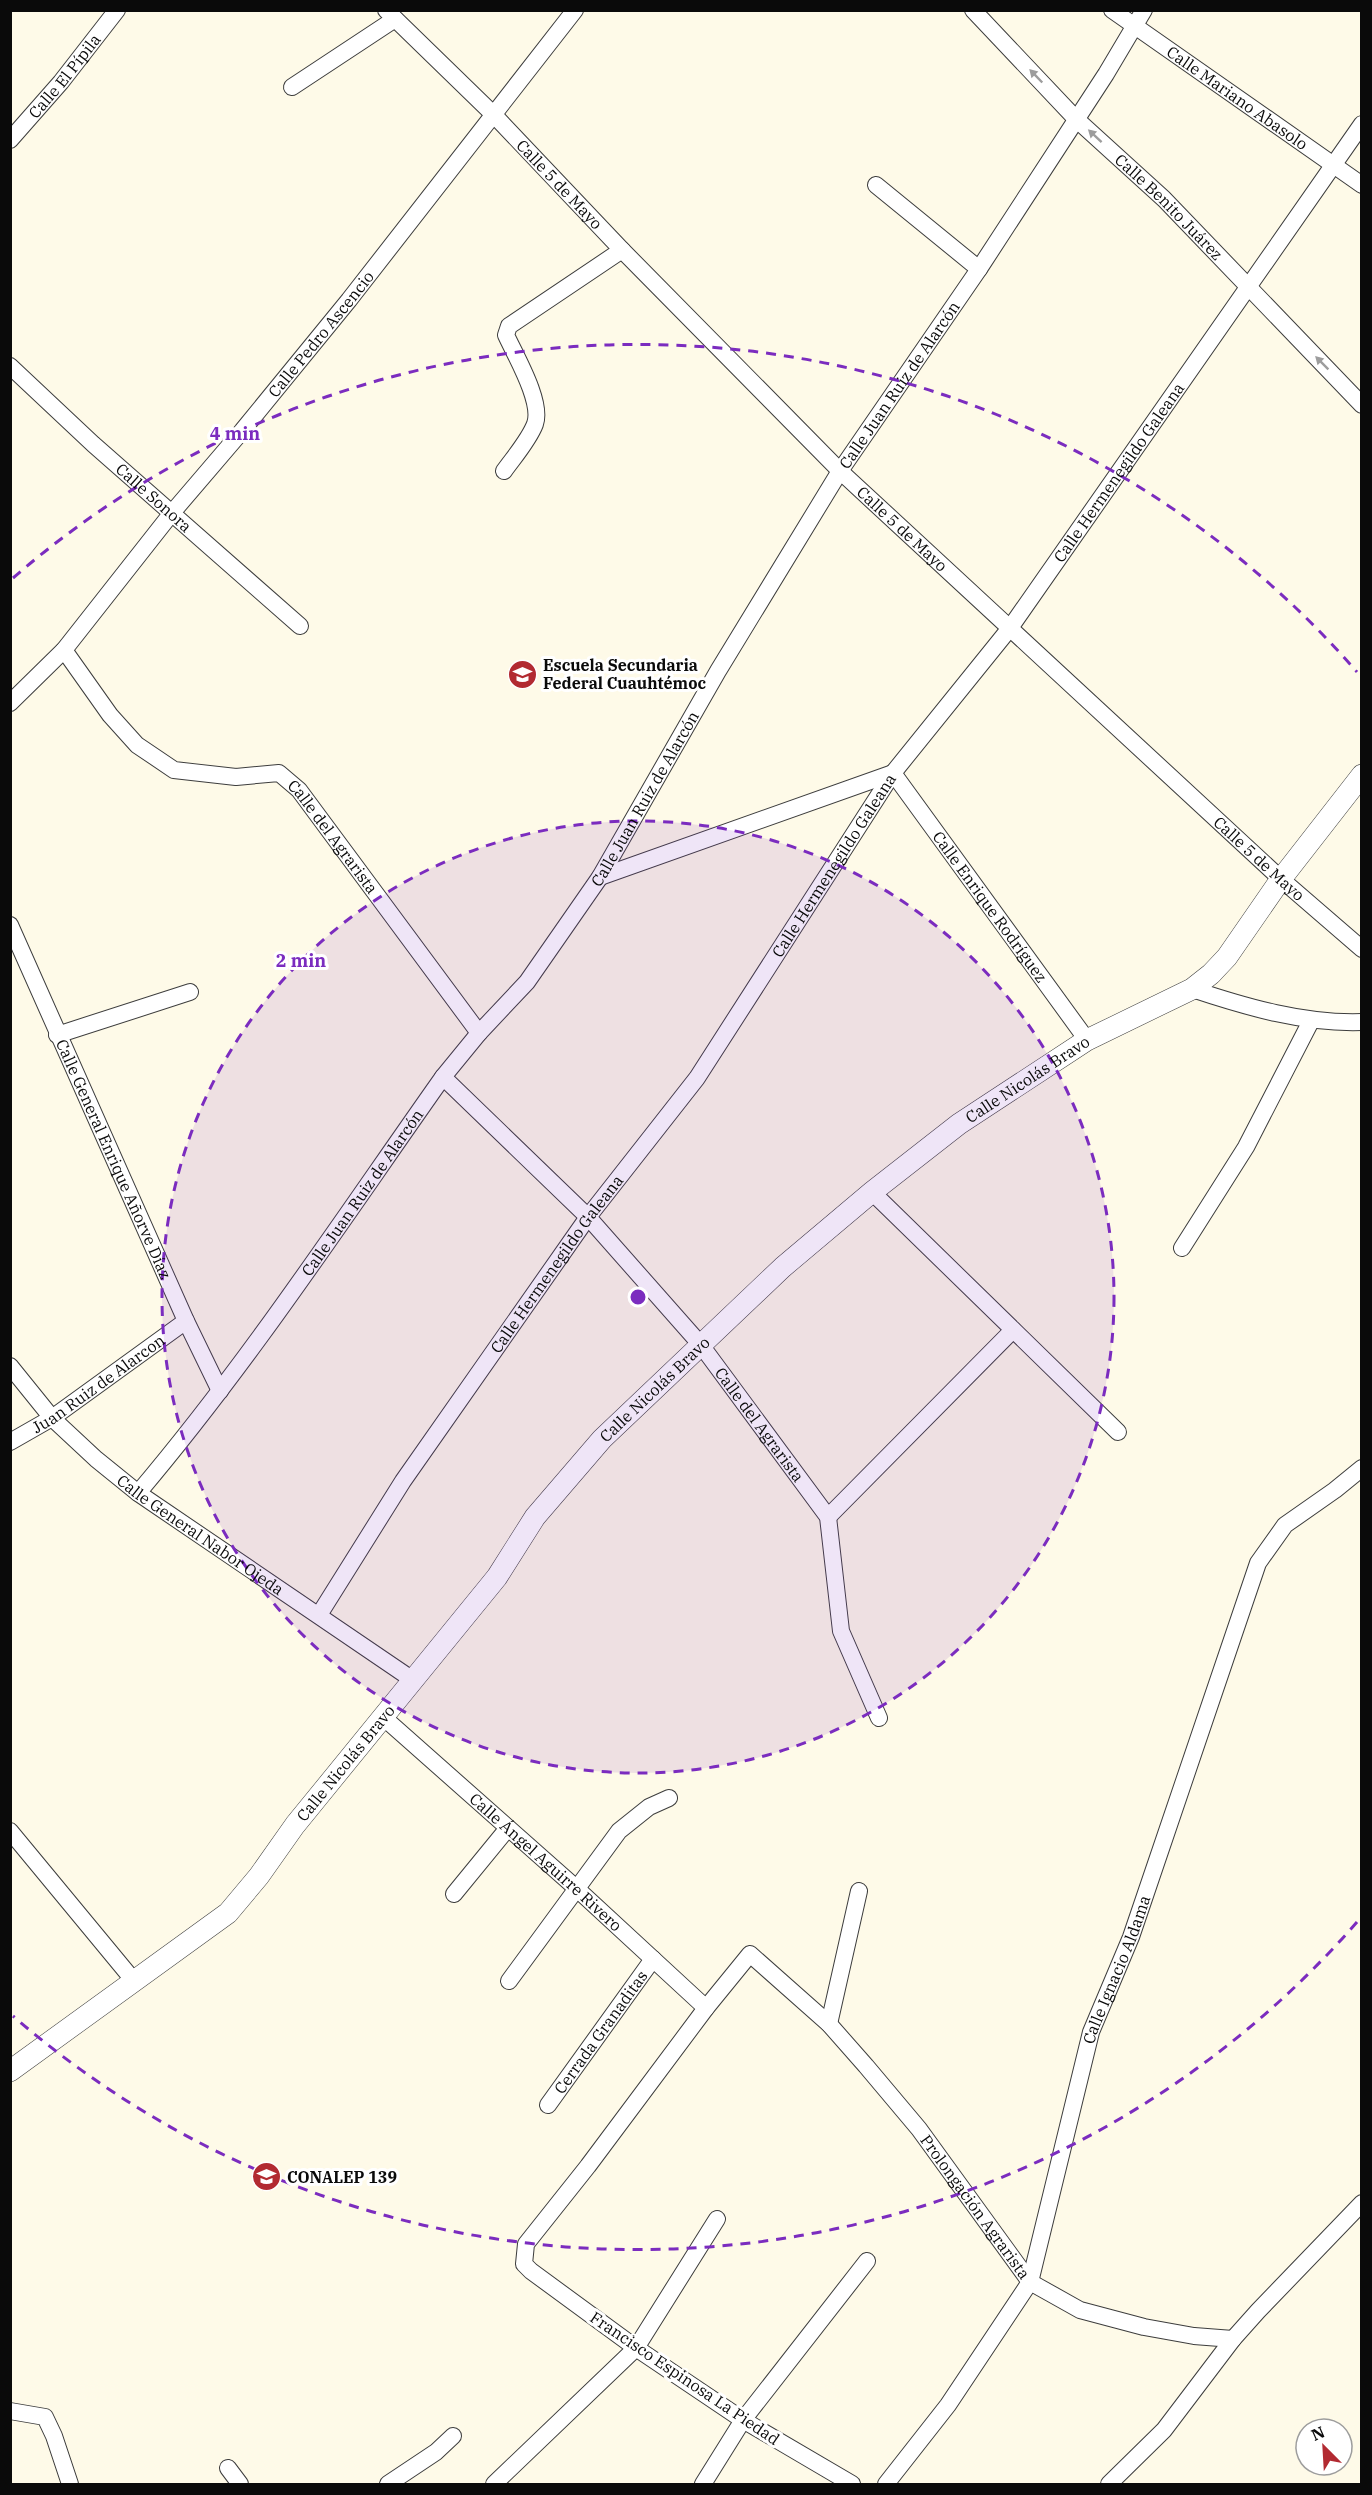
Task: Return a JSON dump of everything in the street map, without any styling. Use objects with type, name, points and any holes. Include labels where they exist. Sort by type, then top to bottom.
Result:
[{"type":"street","name":"Calle El Pípila","points":[[10,140],[61,82],[117,10]]},
{"type":"street","name":"Calle Pedro Ascencio","points":[[10,703],[64,650],[171,514],[242,432],[575,10]]},
{"type":"street","name":"Calle Benito Juárez","points":[[973,10],[1076,118],[1164,199],[1362,405]]},
{"type":"street","name":"Calle Mariano Abasolo","points":[[1112,10],[1362,185]]},
{"type":"street","name":"Calle Juan Ruiz de Alarcón","points":[[138,1493],[220,1391],[443,1077],[479,1033],[527,982],[600,877],[718,671],[840,471],[979,269],[1144,10]]},
{"type":"street","name":"Calle 5 de Mayo","points":[[390,15],[494,115],[622,250],[840,471],[1281,879],[1362,949]]},
{"type":"street","points":[[291,87],[390,15]]},
{"type":"street","name":"Calle Hermenegildo Galeana","points":[[319,1615],[403,1481],[588,1217],[697,1078],[893,772],[1010,628],[1362,124]]},
{"type":"street","points":[[876,185],[979,269]]},
{"type":"street","points":[[504,471],[536,423],[535,407],[526,375],[506,335],[509,326],[622,250]]},
{"type":"street","name":"Calle Sonora","points":[[10,366],[171,514],[300,626]]},
{"type":"street","name":"Calle del Agrarista","points":[[64,650],[123,730],[137,745],[174,770],[236,777],[279,773],[299,790],[479,1033]]},
{"type":"street","points":[[600,877],[893,772]]},
{"type":"street","name":"Calle Enrique Rodríguez","points":[[893,772],[1087,1040]]},
{"type":"street","name":"Calle Nicolás Bravo","points":[[10,2071],[228,1913],[259,1876],[296,1825],[497,1577],[535,1517],[602,1439],[783,1267],[872,1192],[959,1124],[1087,1040],[1192,989],[1211,974],[1227,957],[1281,879],[1362,776]]},
{"type":"street","name":"Calle General Enrique Añorve Díaz","points":[[10,925],[57,1035],[220,1391]]},
{"type":"street","points":[[1192,989],[1230,1002],[1311,1020],[1362,1022]]},
{"type":"street","points":[[57,1035],[190,992]]},
{"type":"street","points":[[1182,1248],[1246,1147],[1311,1020]]},
{"type":"street","name":"Calle del Agrarista","points":[[443,1077],[588,1217],[701,1346],[828,1517]]},
{"type":"street","points":[[872,1192],[1118,1432]]},
{"type":"street","name":"Juan Ruiz de Alarcon","points":[[10,1443],[52,1418],[186,1321]]},
{"type":"street","points":[[879,1718],[841,1631],[828,1517],[1013,1330]]},
{"type":"street","name":"Calle General Nabor Ojeda","points":[[10,1366],[52,1418],[96,1460],[138,1493],[413,1680]]},
{"type":"street","name":"Calle Ignacio Aldama","points":[[886,2484],[948,2405],[1030,2282],[1092,2032],[1131,1937],[1258,1563],[1285,1525],[1362,1468]]},
{"type":"street","name":"Calle Ángel Aguirre Rivero","points":[[383,1717],[576,1888],[706,2008]]},
{"type":"street","points":[[508,1981],[619,1831],[649,1807],[669,1798]]},
{"type":"street","points":[[453,1894],[508,1828]]},
{"type":"street","points":[[10,1831],[134,1981]]},
{"type":"street","points":[[829,2024],[859,1891]]},
{"type":"street","name":"Prolongación Agrarista","points":[[706,2008],[750,1954],[829,2024],[919,2129],[1030,2282],[1080,2310],[1144,2327],[1194,2336],[1233,2339]]},
{"type":"street","name":"Cerrada Granaditas","points":[[548,2105],[652,1959]]},
{"type":"street","name":"Francisco Espinosa La Piedad","points":[[706,2008],[588,2166],[526,2244],[524,2264],[636,2348],[743,2420],[852,2484]]},
{"type":"street","points":[[1110,2484],[1164,2430],[1233,2339],[1362,2204]]},
{"type":"street","points":[[494,2484],[636,2348],[717,2219]]},
{"type":"street","points":[[703,2484],[743,2420],[867,2261]]},
{"type":"street","points":[[10,2411],[45,2417],[54,2436],[69,2484]]},
{"type":"street","points":[[388,2484],[436,2452],[453,2436]]},
{"type":"street","points":[[228,2468],[240,2484]]},
{"type":"place","name":"Escuela Secundaria Federal Cuauhtémoc","points":[[522,674]]},
{"type":"place","name":"CONALEP 139","points":[[266,2177]]}]
